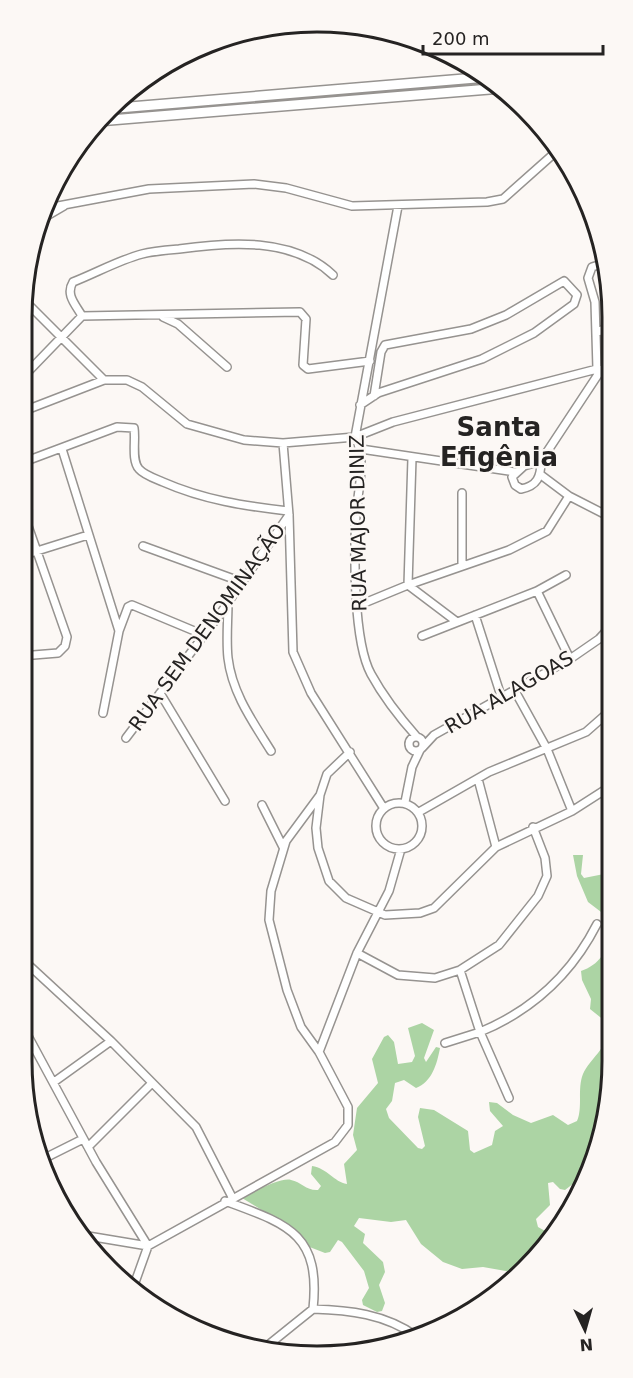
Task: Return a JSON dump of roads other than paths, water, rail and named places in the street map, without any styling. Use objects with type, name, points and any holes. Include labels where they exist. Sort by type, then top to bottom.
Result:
[{"type":"main road","points":[[123,108],[472,78]]},
{"type":"main road","points":[[109,121],[489,89]]},
{"type":"main road","points":[[243,111],[238,103],[244,98]]},
{"type":"main road","points":[[224,100],[228,106],[224,112]]},
{"type":"main road","points":[[119,111],[120,120]]},
{"type":"street","points":[[53,207],[149,189],[254,184],[286,188],[352,206],[398,206],[503,199],[552,156]]},
{"type":"street","points":[[51,214],[68,204]]},
{"type":"street","name":"RUA MAJOR DINIZ","points":[[398,206],[355,437],[361,449],[356,520],[357,606],[363,647],[370,672],[404,724],[418,738]]},
{"type":"street","points":[[82,316],[70,295],[69,288],[73,282],[142,254],[202,246],[255,245],[304,255],[323,265],[333,275]]},
{"type":"street","points":[[515,472],[512,477],[515,485],[521,489],[528,488],[541,475],[541,461],[599,370],[595,302],[588,279],[589,271],[597,265]]},
{"type":"street","points":[[360,405],[374,396],[412,380],[482,359],[534,333],[574,304],[577,295],[564,281],[506,315],[471,329],[386,345],[381,352],[374,396]]},
{"type":"street","points":[[32,308],[104,380]]},
{"type":"street","points":[[32,367],[82,316],[300,312],[306,319],[303,365],[308,369],[370,361]]},
{"type":"street","points":[[161,316],[178,324],[227,367]]},
{"type":"street","points":[[596,333],[602,330]]},
{"type":"street","points":[[32,408],[104,380],[127,380],[142,387],[187,424],[244,440],[283,443],[355,437],[393,422],[602,370]]},
{"type":"street","points":[[32,459],[117,428],[134,428],[135,460],[138,469],[152,477],[189,494],[289,513]]},
{"type":"street","points":[[283,443],[289,513],[293,652],[311,693],[383,807]]},
{"type":"street","points":[[62,449],[119,631]]},
{"type":"street","points":[[361,449],[515,472],[541,461]]},
{"type":"street","points":[[408,585],[412,458]]},
{"type":"street","points":[[541,475],[568,496],[602,514]]},
{"type":"street","points":[[462,493],[462,566]]},
{"type":"street","points":[[357,606],[408,585],[509,550],[547,531],[568,496]]},
{"type":"street","name":"RUA SEM DENOMINAÇÃO","points":[[126,738],[228,602],[289,513]]},
{"type":"street","points":[[32,534],[67,636],[65,646],[58,653],[32,655]]},
{"type":"street","points":[[32,553],[88,535]]},
{"type":"street","points":[[143,546],[242,582]]},
{"type":"street","points":[[422,636],[537,591],[566,574]]},
{"type":"street","points":[[408,585],[457,622]]},
{"type":"street","points":[[537,591],[570,659]]},
{"type":"street","points":[[228,602],[228,658],[234,683],[241,702],[271,751]]},
{"type":"street","points":[[103,713],[119,631],[128,607],[132,605],[204,635]]},
{"type":"street","points":[[475,615],[501,696]]},
{"type":"street","name":"RUA ALAGOAS","points":[[405,802],[412,767],[421,749],[434,735],[570,659],[602,635]]},
{"type":"street","points":[[515,691],[547,750],[572,810]]},
{"type":"street","points":[[160,693],[225,801]]},
{"type":"street","points":[[419,812],[478,779],[586,732],[602,718]]},
{"type":"street","name":"RUA MAJOR DINIZ","points":[[404,724],[410,746]]},
{"type":"street","name":"RUA ALAGOAS","points":[[418,738],[434,735]]},
{"type":"street","points":[[418,738],[421,749],[415,751],[410,746],[418,738]]},
{"type":"street","name":"RUA ALAGOAS","points":[[410,746],[412,767]]},
{"type":"street","points":[[350,752],[327,774],[320,795],[316,828],[318,848],[329,881],[346,898],[376,913],[420,913],[434,908],[496,847],[572,810],[602,792]]},
{"type":"street","points":[[478,779],[496,847]]},
{"type":"street","points":[[91,1237],[148,1246],[335,1142],[348,1125],[348,1107],[319,1052],[301,1027],[269,920],[272,891],[283,847],[320,795]]},
{"type":"street","points":[[405,802],[419,812],[423,824],[420,836],[412,845],[401,849],[389,848],[379,840],[375,829],[376,817],[383,807],[405,802]]},
{"type":"street","points":[[262,805],[283,847]]},
{"type":"street","points":[[357,953],[399,975],[415,979],[435,978],[460,970],[499,945],[538,896],[547,876],[545,858],[533,827]]},
{"type":"street","points":[[319,1052],[357,953],[389,891],[401,849]]},
{"type":"street","points":[[445,1043],[512,1019],[554,985],[574,963],[597,924]]},
{"type":"street","points":[[32,968],[111,1041],[196,1127],[229,1199],[280,1223],[305,1245],[316,1279],[313,1309]]},
{"type":"street","points":[[460,970],[480,1032],[509,1098]]},
{"type":"street","points":[[54,1082],[111,1041]]},
{"type":"street","points":[[32,1043],[83,1139],[148,1246]]},
{"type":"street","points":[[88,1147],[152,1083]]},
{"type":"street","points":[[48,1156],[83,1139]]},
{"type":"street","points":[[135,1281],[148,1246]]},
{"type":"street","points":[[271,1343],[313,1309],[360,1312],[389,1321],[407,1331]]},
{"type":"district","name":"Santa Efigênia","points":[[499,442]]}]
